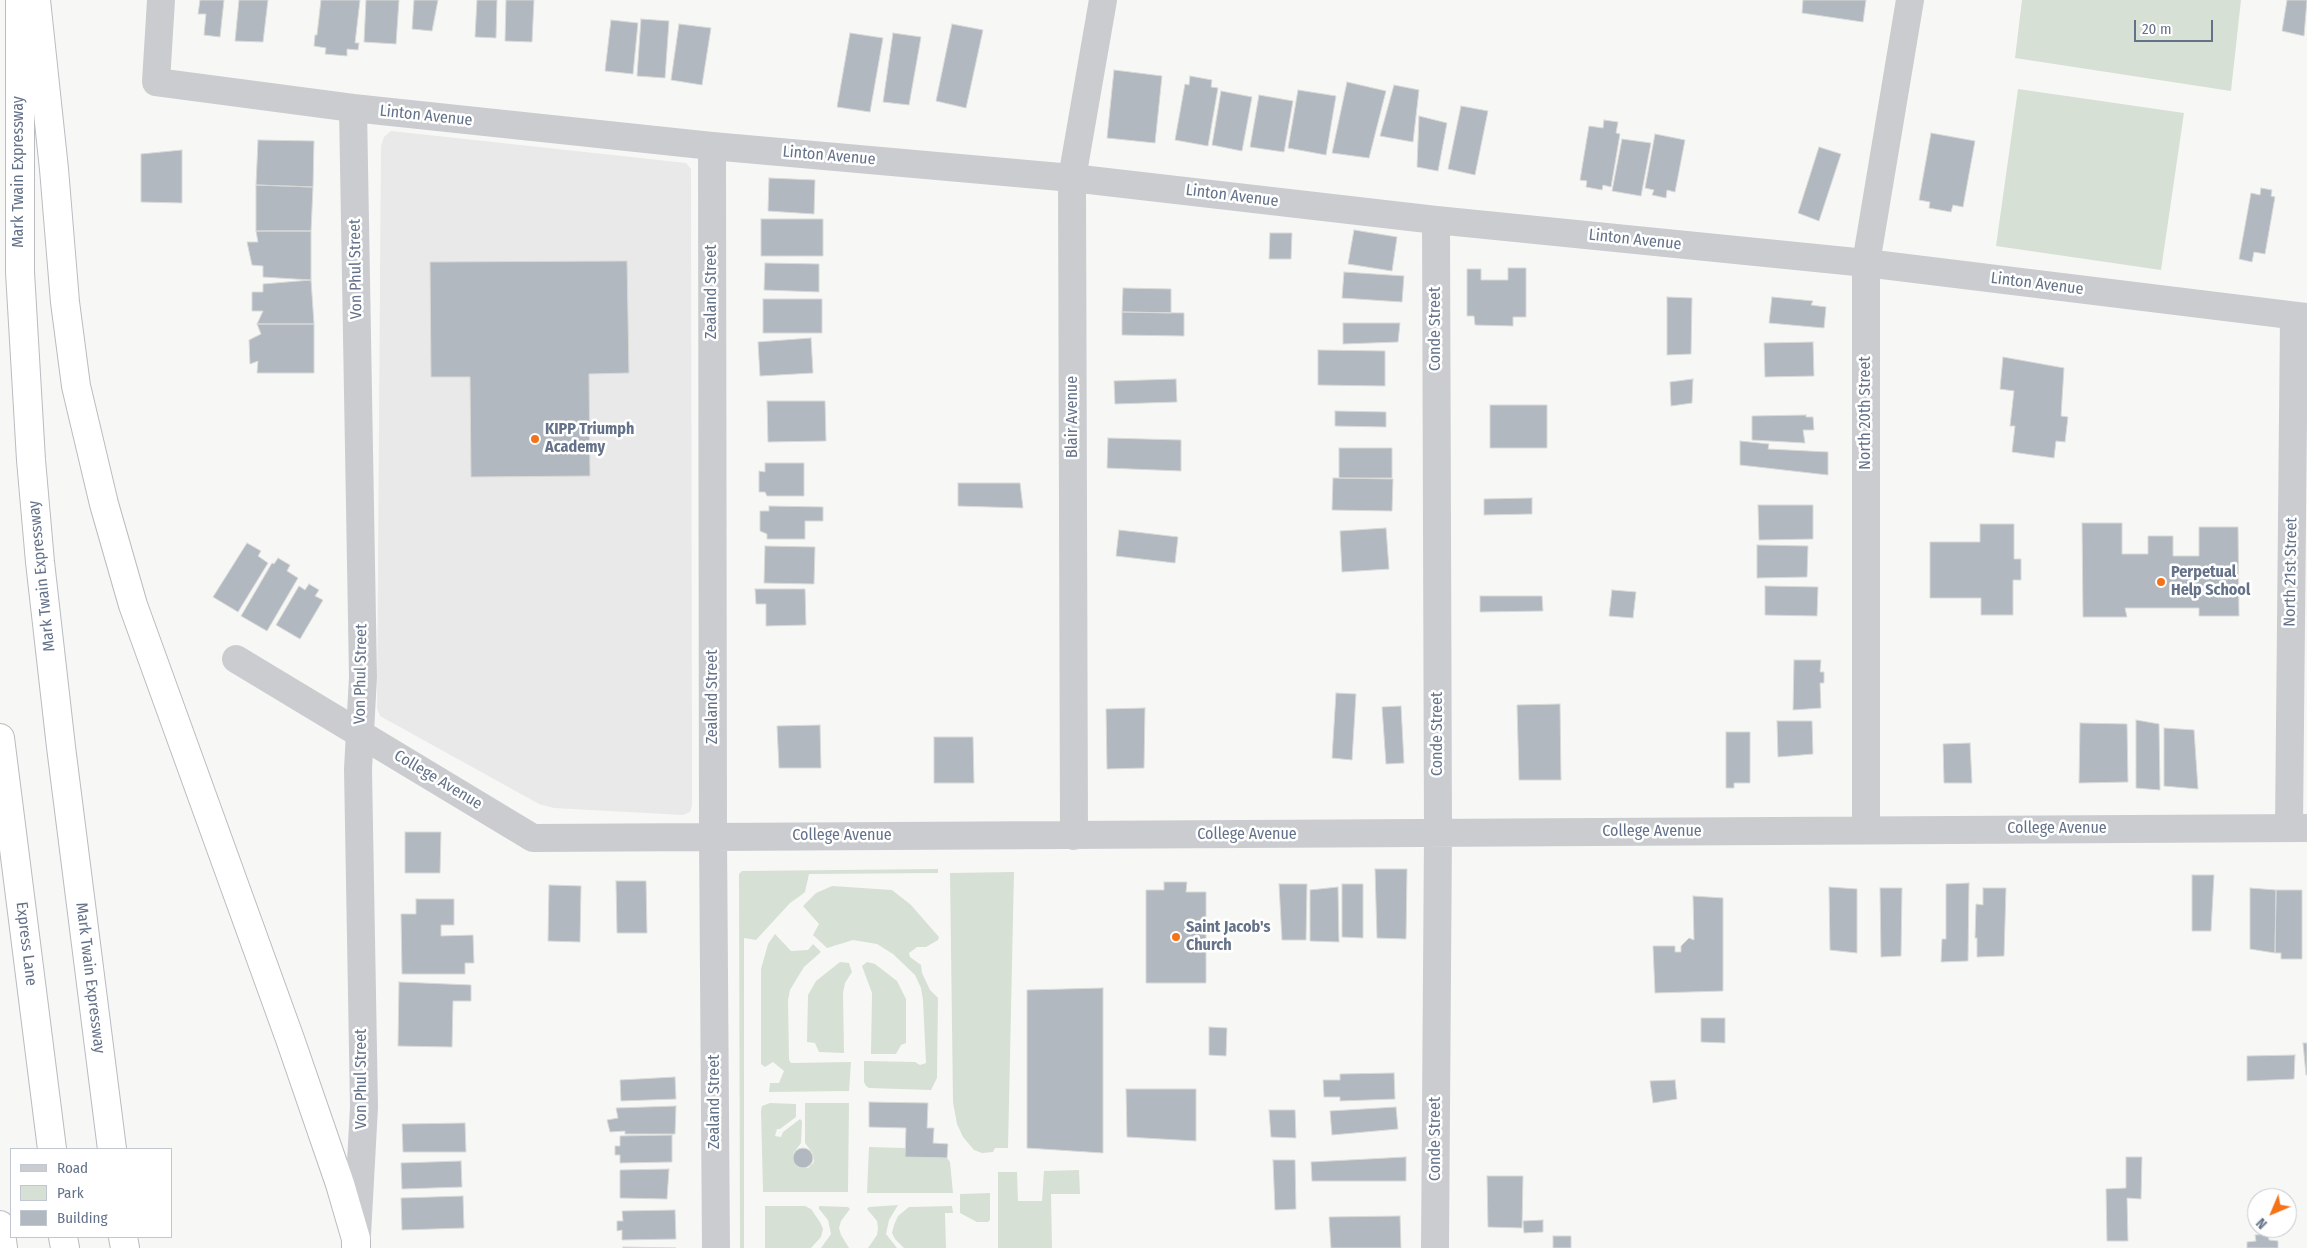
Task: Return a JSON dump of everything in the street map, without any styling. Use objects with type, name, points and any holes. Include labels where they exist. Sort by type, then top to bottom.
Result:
[{"type":"highway","name":"Mark Twain Expressway","points":[[20,0],[20,272],[30,460],[61,747],[112,1148]]},
{"type":"highway","points":[[36,0],[54,170],[65,302],[76,386],[104,504],[133,605],[290,1039],[340,1184],[356,1243]]},
{"type":"highway","name":"Express Lane","points":[[0,738],[52,1148]]},
{"type":"highway","points":[[0,1224],[3,1248]]},
{"type":"street","name":"Linton Avenue","points":[[161,0],[156,82],[353,108],[712,146],[1072,178],[1436,220],[1866,263],[2300,316]]},
{"type":"street","name":"Blair Avenue","points":[[1074,836],[1072,178],[1103,0]]},
{"type":"street","name":"North 20th Street","points":[[1866,830],[1866,263],[1910,0]]},
{"type":"street","name":"Von Phul Street","points":[[353,108],[363,677],[358,769],[364,1107],[356,1243]]},
{"type":"street","name":"Zealand Street","points":[[712,146],[713,837],[716,1248]]},
{"type":"street","name":"Conde Street","points":[[1435,1248],[1438,834],[1436,220]]},
{"type":"street","name":"North 21st Street","points":[[2298,828],[2300,316]]},
{"type":"street","name":"College Avenue","points":[[236,659],[533,838],[2298,828]]},
{"type":"shaded area","name":"KIPP Triumph Academy","points":[[391,131],[686,163],[691,169],[692,805],[690,812],[683,815],[554,808],[539,804],[380,716],[377,708],[381,146],[384,137]]},
{"type":"green space","points":[[2022,0],[2241,0],[2231,91],[2015,58]]},
{"type":"green space","points":[[2018,89],[2184,113],[2161,270],[1996,246]]},
{"type":"green space","points":[[938,869],[938,873],[809,874],[805,892],[790,903],[756,940],[744,938],[744,1248],[740,1248],[739,874],[742,871]]},
{"type":"green space","points":[[1014,872],[1008,1148],[995,1148],[993,1152],[982,1153],[974,1150],[963,1137],[957,1124],[953,1102],[950,873]]},
{"type":"green space","points":[[832,886],[892,890],[911,905],[939,937],[938,940],[926,947],[917,947],[909,953],[910,957],[921,965],[922,973],[930,990],[938,998],[937,1078],[931,1090],[869,1088],[864,1082],[864,1061],[915,1062],[920,1065],[926,1063],[923,1000],[921,988],[915,975],[893,954],[877,944],[853,940],[827,948],[813,935],[819,924],[803,906],[816,893]]},
{"type":"green space","points":[[775,934],[791,951],[808,950],[813,944],[821,952],[804,967],[790,990],[788,1000],[789,1060],[791,1063],[851,1062],[849,1091],[769,1092],[770,1083],[779,1083],[784,1071],[773,1062],[765,1067],[761,1064],[761,969],[768,944]]},
{"type":"green space","points":[[840,962],[849,963],[852,972],[845,983],[843,993],[844,1053],[819,1052],[815,1043],[807,1042],[808,995],[816,981]]},
{"type":"green space","points":[[867,962],[875,964],[897,981],[906,999],[906,1043],[901,1045],[896,1054],[871,1054],[872,993],[862,966]]},
{"type":"green space","points":[[770,1103],[796,1104],[796,1117],[780,1129],[777,1129],[775,1136],[781,1137],[783,1132],[800,1119],[802,1121],[801,1143],[793,1154],[793,1161],[799,1168],[808,1168],[814,1162],[813,1154],[805,1143],[805,1103],[849,1103],[848,1192],[763,1192],[762,1106]]},
{"type":"green space","points":[[869,1147],[905,1148],[906,1157],[947,1158],[950,1162],[953,1193],[867,1193]]},
{"type":"green space","points":[[1079,1170],[1080,1194],[1051,1194],[1052,1248],[998,1248],[998,1172],[1017,1172],[1018,1201],[1042,1201],[1044,1171]]},
{"type":"green space","points":[[990,1193],[990,1220],[988,1222],[977,1222],[960,1213],[960,1194]]},
{"type":"green space","points":[[898,1205],[889,1220],[886,1234],[897,1248],[868,1248],[877,1235],[878,1228],[877,1221],[867,1209],[869,1207]]},
{"type":"green space","points":[[765,1206],[805,1206],[811,1209],[823,1229],[821,1237],[811,1248],[765,1248]]},
{"type":"green space","points":[[819,1206],[848,1207],[850,1209],[841,1221],[839,1228],[849,1248],[821,1248],[831,1234],[828,1220],[819,1209]]},
{"type":"green space","points":[[952,1206],[953,1213],[945,1213],[946,1248],[904,1248],[895,1239],[892,1233],[894,1225],[898,1216],[909,1207]]},
{"type":"building","points":[[200,0],[224,0],[220,37],[204,35],[206,14],[198,14]]},
{"type":"building","points":[[239,0],[268,0],[263,42],[235,41]]},
{"type":"building","points":[[321,0],[360,0],[355,43],[359,43],[358,50],[347,49],[347,56],[325,54],[326,48],[314,46]]},
{"type":"building","points":[[366,0],[399,0],[396,44],[364,42]]},
{"type":"building","points":[[414,0],[438,0],[432,31],[412,29]]},
{"type":"building","points":[[477,0],[497,0],[496,38],[475,37]]},
{"type":"building","points":[[506,0],[534,0],[532,42],[505,41]]},
{"type":"building","points":[[1803,0],[1866,0],[1863,22],[1802,13]]},
{"type":"building","points":[[2287,0],[2307,0],[2304,36],[2282,31]]},
{"type":"building","points":[[641,19],[669,21],[665,78],[637,76]]},
{"type":"building","points":[[611,20],[638,23],[633,74],[605,71]]},
{"type":"building","points":[[679,24],[711,28],[702,85],[671,80]]},
{"type":"building","points":[[952,24],[983,30],[966,108],[936,101]]},
{"type":"building","points":[[850,33],[883,38],[870,112],[837,107]]},
{"type":"building","points":[[893,33],[921,37],[909,105],[883,102]]},
{"type":"building","points":[[1114,70],[1162,76],[1155,143],[1107,138]]},
{"type":"building","points":[[1190,76],[1212,80],[1211,87],[1218,88],[1208,146],[1175,140],[1185,84],[1189,85]]},
{"type":"building","points":[[1347,82],[1386,91],[1369,158],[1332,153]]},
{"type":"building","points":[[1394,85],[1419,90],[1413,142],[1380,136]]},
{"type":"building","points":[[1298,90],[1336,96],[1326,155],[1288,148]]},
{"type":"building","points":[[1221,91],[1252,97],[1242,151],[1212,145]]},
{"type":"building","points":[[1259,95],[1293,101],[1284,152],[1250,147]]},
{"type":"building","points":[[1461,106],[1488,111],[1475,175],[1448,169]]},
{"type":"building","points":[[1419,116],[1447,123],[1438,171],[1417,167]]},
{"type":"building","points":[[1604,120],[1618,122],[1616,133],[1620,134],[1611,187],[1603,185],[1602,190],[1586,187],[1587,181],[1580,180],[1589,126],[1603,128]]},
{"type":"building","points":[[1931,133],[1975,141],[1963,207],[1953,205],[1951,212],[1929,208],[1930,202],[1919,200]]},
{"type":"building","points":[[1655,134],[1685,140],[1675,192],[1667,190],[1666,198],[1652,195],[1654,190],[1645,188]]},
{"type":"building","points":[[1622,139],[1651,143],[1641,196],[1612,191]]},
{"type":"building","points":[[258,140],[314,141],[313,187],[256,185]]},
{"type":"building","points":[[1819,147],[1841,154],[1819,221],[1798,213]]},
{"type":"building","points":[[182,150],[182,203],[141,202],[141,154]]},
{"type":"building","points":[[769,178],[815,180],[814,214],[768,211]]},
{"type":"building","points":[[256,185],[313,187],[311,231],[256,231]]},
{"type":"building","points":[[2261,188],[2272,190],[2271,196],[2275,197],[2265,254],[2254,252],[2252,262],[2239,259],[2251,193],[2260,195]]},
{"type":"building","points":[[761,219],[823,219],[823,256],[761,256]]},
{"type":"building","points":[[1354,230],[1397,237],[1392,271],[1348,264]]},
{"type":"building","points":[[256,231],[311,231],[311,280],[263,277],[263,266],[252,265],[247,242],[258,242]]},
{"type":"building","points":[[1270,233],[1292,233],[1291,259],[1269,259]]},
{"type":"building","name":"KIPP Triumph Academy","points":[[627,261],[629,373],[589,374],[590,476],[471,477],[470,377],[431,377],[430,262]]},
{"type":"building","points":[[765,263],[819,264],[819,292],[764,290]]},
{"type":"building","points":[[1508,268],[1526,268],[1526,317],[1513,317],[1513,326],[1475,325],[1474,316],[1467,316],[1467,269],[1481,269],[1481,280],[1508,280]]},
{"type":"building","points":[[1344,272],[1404,276],[1402,302],[1342,298]]},
{"type":"building","points":[[311,280],[314,324],[257,324],[263,311],[252,311],[252,292],[263,292],[263,284]]},
{"type":"building","points":[[1123,288],[1171,289],[1171,313],[1122,312]]},
{"type":"building","points":[[1667,297],[1692,298],[1691,354],[1667,355]]},
{"type":"building","points":[[1772,297],[1813,301],[1811,305],[1826,307],[1824,328],[1769,323]]},
{"type":"building","points":[[763,299],[822,299],[822,333],[763,333]]},
{"type":"building","points":[[1122,312],[1184,313],[1184,336],[1122,335]]},
{"type":"building","points":[[1343,323],[1400,323],[1398,342],[1343,344]]},
{"type":"building","points":[[257,324],[314,324],[314,373],[257,373],[258,361],[250,364],[249,340],[261,334]]},
{"type":"building","points":[[811,338],[813,373],[760,376],[758,342]]},
{"type":"building","points":[[1813,342],[1814,376],[1765,377],[1764,343]]},
{"type":"building","points":[[1318,350],[1385,351],[1385,386],[1318,385]]},
{"type":"building","points":[[2003,357],[2064,368],[2061,416],[2068,417],[2065,442],[2056,441],[2054,458],[2012,452],[2015,426],[2010,426],[2014,391],[2000,389]]},
{"type":"building","points":[[1176,379],[1177,402],[1115,404],[1114,381]]},
{"type":"building","points":[[1693,379],[1692,403],[1671,406],[1670,382]]},
{"type":"building","points":[[767,401],[825,401],[826,441],[768,442]]},
{"type":"building","points":[[1490,405],[1547,405],[1547,448],[1490,448]]},
{"type":"building","points":[[1335,411],[1386,412],[1386,427],[1335,426]]},
{"type":"building","points":[[1806,415],[1806,417],[1813,417],[1814,430],[1803,430],[1805,443],[1752,440],[1752,416]]},
{"type":"building","points":[[1108,438],[1181,440],[1181,471],[1107,468]]},
{"type":"building","points":[[1740,441],[1769,444],[1768,449],[1828,452],[1828,475],[1740,465]]},
{"type":"building","points":[[1339,448],[1392,448],[1392,478],[1339,478]]},
{"type":"building","points":[[765,463],[804,463],[804,496],[767,496],[765,492],[759,492],[759,471],[765,472]]},
{"type":"building","points":[[1333,478],[1393,479],[1392,511],[1332,510]]},
{"type":"building","points":[[958,483],[1020,483],[1023,508],[958,506]]},
{"type":"building","points":[[1532,498],[1532,514],[1484,515],[1484,499]]},
{"type":"building","points":[[1758,505],[1813,505],[1813,539],[1759,540]]},
{"type":"building","points":[[769,506],[823,507],[823,521],[805,521],[805,539],[767,539],[767,534],[760,531],[760,511],[769,511]]},
{"type":"building","name":"Perpetual Help School","points":[[2082,523],[2122,523],[2122,554],[2148,554],[2148,536],[2173,536],[2173,556],[2199,556],[2199,527],[2238,527],[2239,616],[2199,616],[2199,608],[2125,608],[2127,617],[2083,617]]},
{"type":"building","points":[[1980,524],[2014,524],[2014,559],[2021,559],[2021,580],[2013,580],[2013,615],[1981,615],[1981,598],[1930,598],[1930,542],[1980,542]]},
{"type":"building","points":[[1386,528],[1389,569],[1342,572],[1340,531]]},
{"type":"building","points":[[1119,530],[1178,537],[1175,563],[1116,556]]},
{"type":"building","points":[[247,543],[261,551],[258,556],[268,563],[238,612],[213,597]]},
{"type":"building","points":[[1757,545],[1808,546],[1807,577],[1757,578]]},
{"type":"building","points":[[765,546],[815,547],[814,584],[764,583]]},
{"type":"building","points":[[278,558],[290,565],[287,571],[298,578],[267,631],[241,616],[272,563],[274,564]]},
{"type":"building","points":[[309,584],[319,590],[315,596],[323,600],[300,639],[276,625],[299,586],[305,590]]},
{"type":"building","points":[[1765,586],[1818,587],[1817,616],[1765,615]]},
{"type":"building","points":[[755,589],[805,589],[806,625],[766,626],[766,604],[756,604]]},
{"type":"building","points":[[1612,590],[1636,592],[1633,618],[1609,616]]},
{"type":"building","points":[[1480,596],[1542,596],[1543,611],[1480,612]]},
{"type":"building","points":[[1794,660],[1821,660],[1820,672],[1824,672],[1824,683],[1820,683],[1821,708],[1793,710]]},
{"type":"building","points":[[1336,693],[1356,694],[1352,760],[1332,758]]},
{"type":"building","points":[[1560,704],[1561,780],[1519,780],[1517,705]]},
{"type":"building","points":[[1401,706],[1404,763],[1386,764],[1382,707]]},
{"type":"building","points":[[1145,708],[1144,768],[1107,769],[1106,709]]},
{"type":"building","points":[[2136,720],[2159,724],[2160,790],[2136,788]]},
{"type":"building","points":[[1777,721],[1812,721],[1813,754],[1778,757]]},
{"type":"building","points":[[2080,723],[2127,724],[2128,782],[2079,783]]},
{"type":"building","points":[[820,725],[821,768],[779,768],[777,726]]},
{"type":"building","points":[[2164,728],[2194,730],[2198,789],[2164,786]]},
{"type":"building","points":[[1726,732],[1750,732],[1750,783],[1734,783],[1734,788],[1726,788]]},
{"type":"building","points":[[934,737],[973,737],[974,783],[934,783]]},
{"type":"building","points":[[1970,743],[1972,783],[1944,783],[1943,744]]},
{"type":"building","points":[[405,832],[441,832],[440,873],[405,873]]},
{"type":"building","points":[[1375,869],[1407,869],[1406,939],[1377,938]]},
{"type":"building","points":[[2192,875],[2214,875],[2211,931],[2192,931]]},
{"type":"building","points":[[616,881],[646,881],[647,933],[617,933]]},
{"type":"building","name":"Saint Jacob's Church","points":[[1164,882],[1187,882],[1186,892],[1206,892],[1206,983],[1146,983],[1146,890],[1164,890]]},
{"type":"building","points":[[1969,883],[1968,961],[1941,962],[1942,939],[1946,939],[1946,884]]},
{"type":"building","points":[[1279,884],[1307,884],[1306,940],[1282,940]]},
{"type":"building","points":[[1342,884],[1363,884],[1363,938],[1342,937]]},
{"type":"building","points":[[549,885],[581,886],[580,942],[548,941]]},
{"type":"building","points":[[1338,887],[1339,942],[1310,941],[1310,890]]},
{"type":"building","points":[[1829,887],[1857,889],[1857,953],[1830,950]]},
{"type":"building","points":[[1880,888],[1902,888],[1901,956],[1881,957]]},
{"type":"building","points":[[1983,888],[2006,888],[2004,956],[1977,957],[1977,938],[1975,938],[1976,904],[1983,905]]},
{"type":"building","points":[[2250,888],[2276,890],[2275,953],[2250,949]]},
{"type":"building","points":[[2276,890],[2302,890],[2302,959],[2281,959],[2281,953],[2275,953]]},
{"type":"building","points":[[1693,896],[1723,898],[1723,991],[1655,993],[1653,946],[1675,946],[1675,952],[1681,952],[1681,946],[1689,938],[1694,940]]},
{"type":"building","points":[[416,899],[454,899],[454,925],[441,925],[441,936],[473,935],[474,963],[465,963],[465,974],[402,974],[401,914],[416,914]]},
{"type":"building","points":[[399,982],[471,985],[471,1001],[453,1001],[452,1047],[398,1046]]},
{"type":"building","points":[[1103,988],[1103,1153],[1027,1148],[1027,990]]},
{"type":"building","points":[[1701,1018],[1725,1018],[1725,1043],[1701,1042]]},
{"type":"building","points":[[1209,1027],[1227,1028],[1226,1056],[1209,1055]]},
{"type":"building","points":[[2303,1043],[2307,1043],[2307,1075],[2306,1075]]},
{"type":"building","points":[[2295,1055],[2294,1079],[2247,1081],[2247,1056]]},
{"type":"building","points":[[1394,1073],[1395,1099],[1340,1101],[1340,1097],[1324,1097],[1323,1080],[1340,1080],[1340,1074]]},
{"type":"building","points":[[675,1077],[676,1099],[621,1101],[620,1080]]},
{"type":"building","points":[[1675,1080],[1677,1099],[1653,1103],[1650,1081]]},
{"type":"building","points":[[1126,1089],[1196,1089],[1196,1141],[1127,1137]]},
{"type":"building","points":[[869,1102],[928,1103],[927,1128],[934,1128],[933,1143],[948,1144],[947,1158],[905,1157],[906,1128],[869,1127]]},
{"type":"building","points":[[676,1106],[675,1134],[625,1134],[625,1131],[610,1132],[607,1120],[618,1118],[616,1108]]},
{"type":"building","points":[[1396,1107],[1398,1129],[1332,1135],[1330,1111]]},
{"type":"building","points":[[1269,1110],[1295,1110],[1296,1138],[1271,1137]]},
{"type":"building","points":[[465,1123],[466,1152],[403,1152],[402,1124]]},
{"type":"building","points":[[672,1135],[672,1162],[620,1163],[620,1155],[615,1155],[615,1146],[620,1146],[620,1136]]},
{"type":"building","points":[[799,1148],[807,1148],[813,1154],[813,1162],[807,1168],[799,1168],[793,1162],[793,1154]]},
{"type":"building","points":[[1406,1157],[1406,1181],[1312,1181],[1311,1162]]},
{"type":"building","points":[[2126,1157],[2142,1157],[2141,1199],[2127,1198],[2128,1241],[2107,1241],[2106,1189],[2126,1188]]},
{"type":"building","points":[[1273,1160],[1295,1160],[1296,1209],[1275,1210]]},
{"type":"building","points":[[461,1161],[462,1187],[402,1189],[401,1163]]},
{"type":"building","points":[[669,1169],[667,1199],[620,1198],[620,1170]]},
{"type":"building","points":[[1487,1176],[1523,1176],[1522,1228],[1488,1227]]},
{"type":"building","points":[[463,1196],[464,1228],[402,1230],[401,1198]]},
{"type":"building","points":[[675,1210],[676,1239],[622,1240],[622,1230],[617,1231],[617,1221],[623,1221],[622,1211]]},
{"type":"building","points":[[1400,1216],[1401,1248],[1331,1248],[1329,1217]]},
{"type":"building","points":[[1543,1220],[1543,1232],[1524,1233],[1523,1221]]},
{"type":"building","points":[[1553,1236],[1571,1236],[1571,1248],[1553,1248]]},
{"type":"building","points":[[2256,1238],[2269,1238],[2269,1240],[2278,1241],[2278,1248],[2247,1248],[2247,1242],[2256,1241]]},
{"type":"building","points":[[623,1247],[676,1248],[623,1248]]},
{"type":"place","name":"KIPP Triumph Academy","points":[[535,439]]},
{"type":"place","name":"Perpetual Help School","points":[[2161,582]]},
{"type":"place","name":"Saint Jacob's Church","points":[[1176,937]]}]
